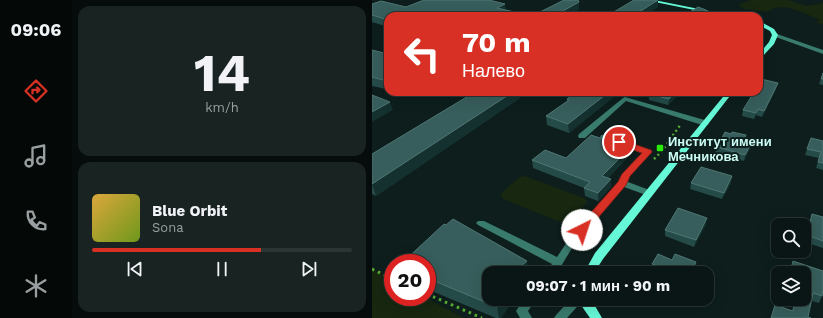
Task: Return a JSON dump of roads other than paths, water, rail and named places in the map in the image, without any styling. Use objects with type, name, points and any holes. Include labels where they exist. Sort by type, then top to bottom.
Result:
[{"type":"main road","points":[[647,0],[711,12]]},
{"type":"main road","points":[[763,25],[772,30],[774,35],[772,42],[763,53]]},
{"type":"main road","points":[[593,266],[599,256],[727,96]]},
{"type":"main road","points":[[588,306],[596,318]]},
{"type":"lane","points":[[774,35],[823,52]]},
{"type":"lane","points":[[582,136],[625,99],[705,123]]},
{"type":"lane","points":[[557,266],[572,241],[623,183],[625,176],[648,152],[604,137]]},
{"type":"lane","points":[[623,183],[649,193]]},
{"type":"lane","points":[[481,223],[559,263]]},
{"type":"lane","points":[[525,306],[522,311],[526,318]]},
{"type":"lane","points":[[560,318],[571,306]]},
{"type":"place","name":"Институт имени Мечникова","points":[[660,148]]}]
